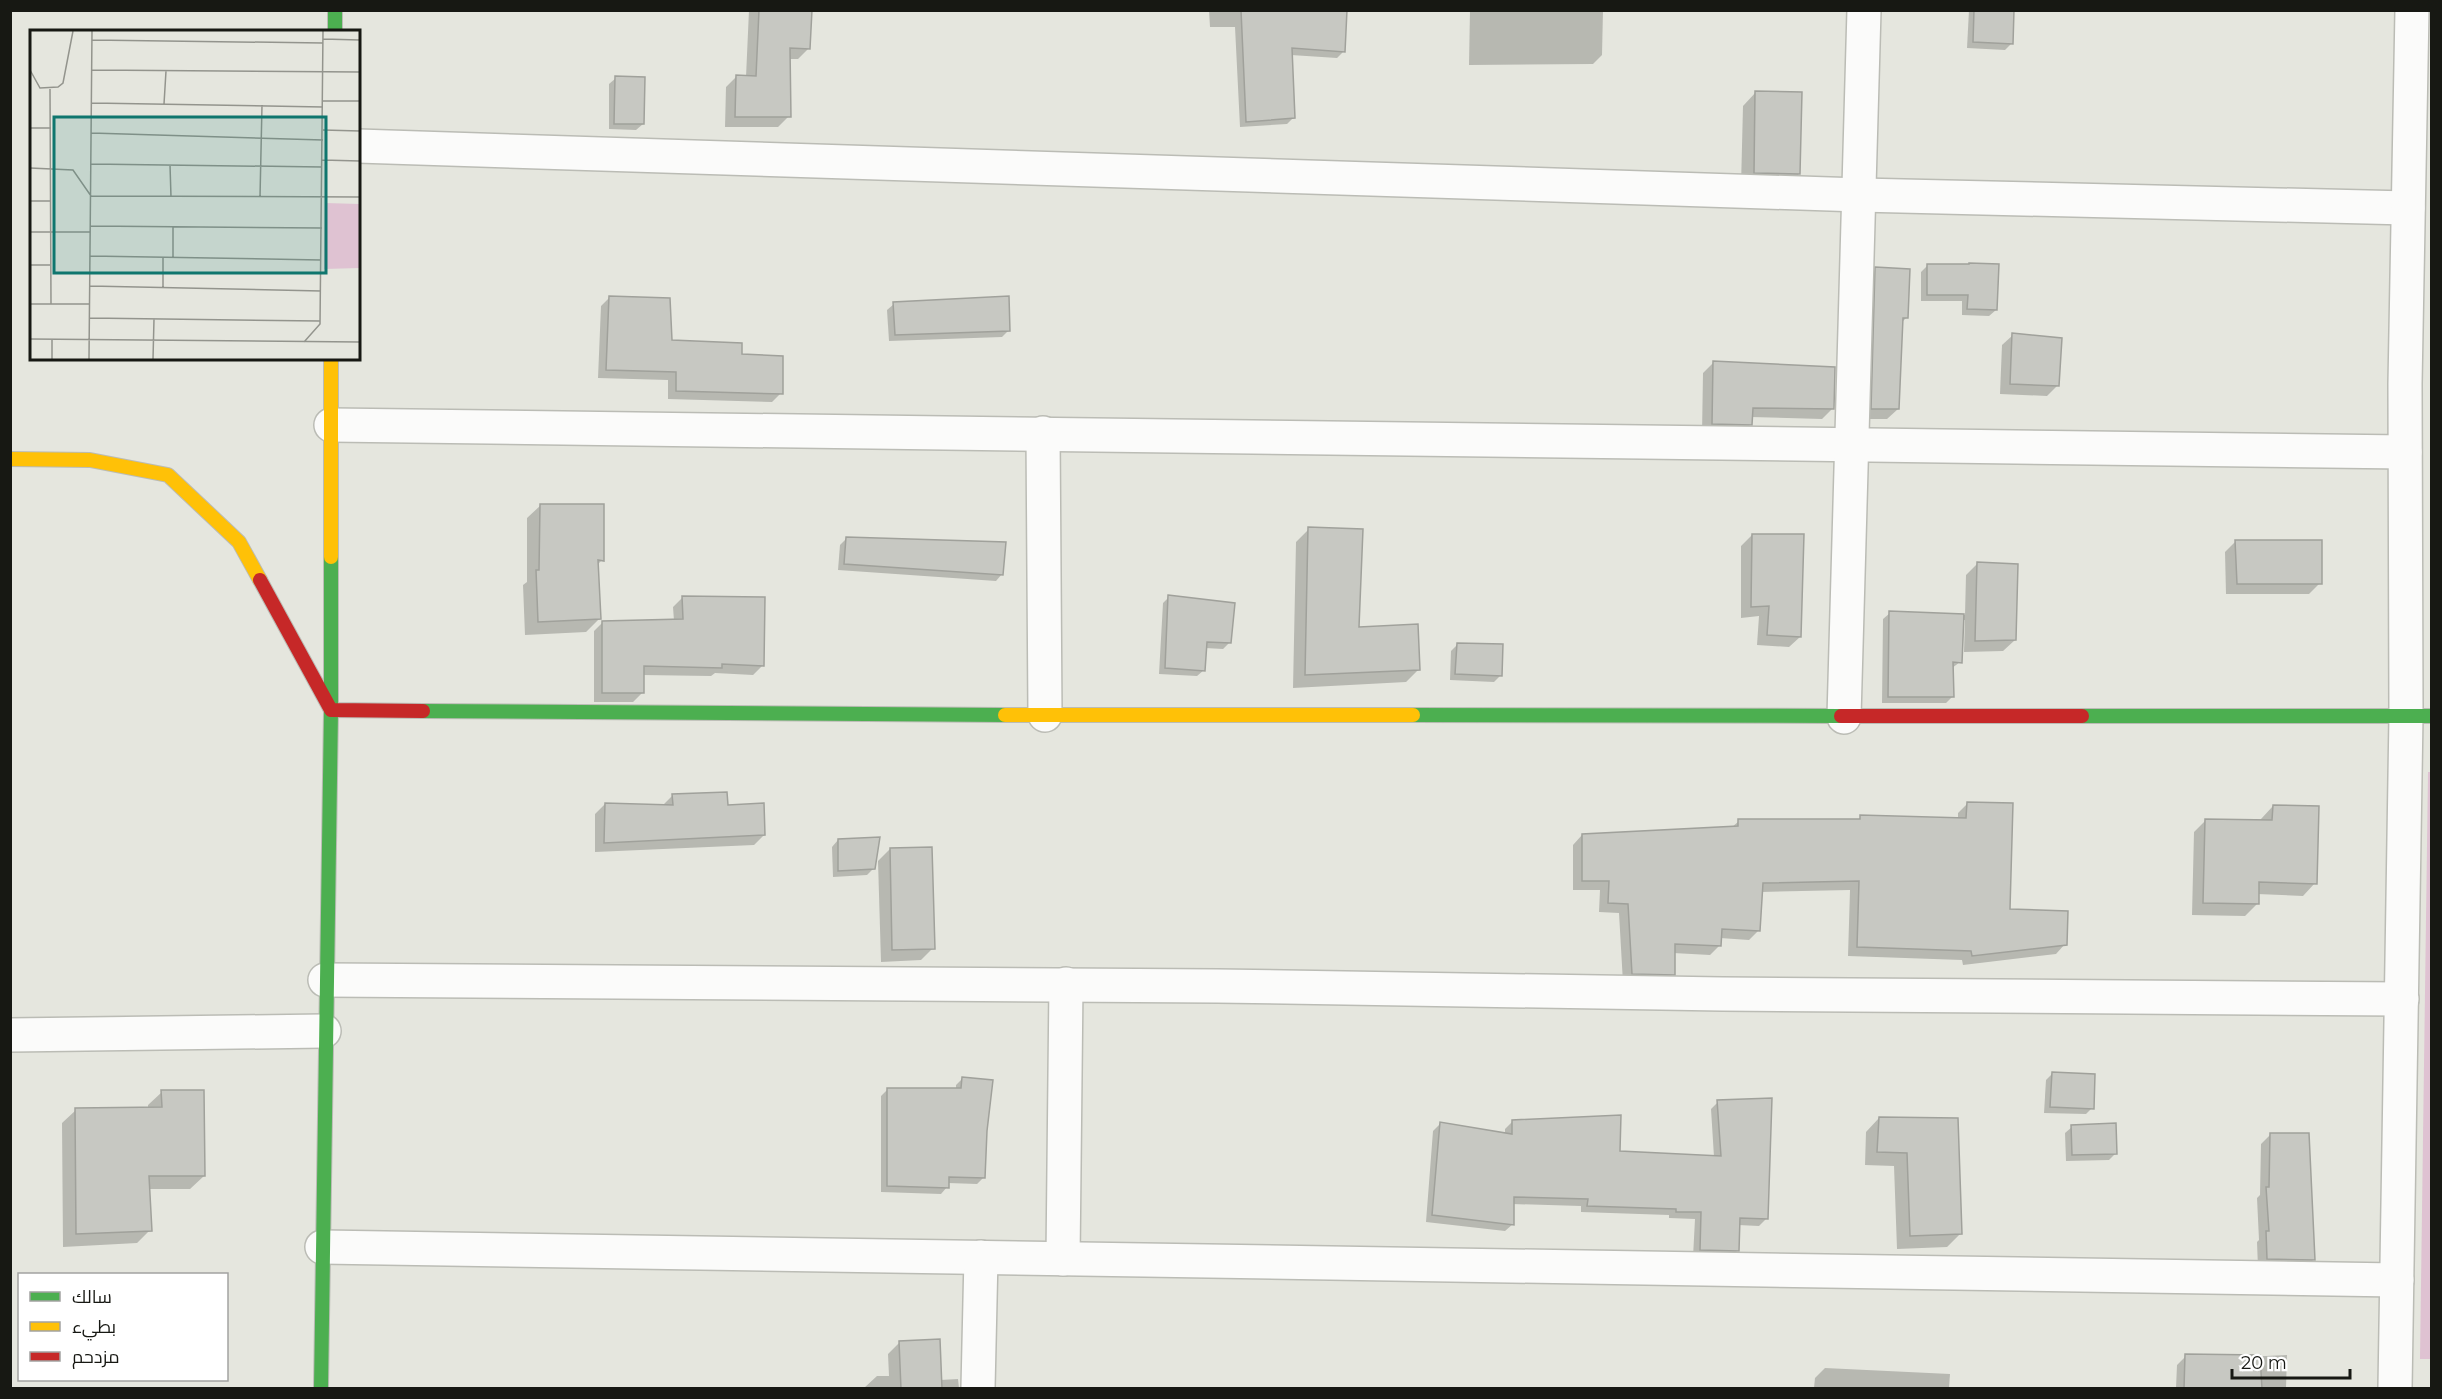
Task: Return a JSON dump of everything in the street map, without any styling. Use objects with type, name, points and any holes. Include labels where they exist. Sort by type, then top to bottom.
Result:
[{"type":"street","points":[[335,10],[335,30]]},
{"type":"street","points":[[1844,717],[1864,10]]},
{"type":"street","points":[[2395,1389],[2402,999],[2419,716],[2405,452],[2418,384],[2408,208],[2421,121],[2412,10]]},
{"type":"street","points":[[360,146],[1860,195],[2408,208]]},
{"type":"street","points":[[321,1389],[324,1031],[331,711],[332,360]]},
{"type":"street","points":[[331,425],[1852,443],[2405,452]]},
{"type":"street","points":[[1043,434],[1045,715]]},
{"type":"street","points":[[10,459],[90,460],[168,475],[239,542],[331,711]]},
{"type":"street","points":[[331,711],[1844,717],[2419,716]]},
{"type":"street","points":[[325,980],[1066,984],[1734,994],[2402,999]]},
{"type":"street","points":[[1063,1259],[1066,984]]},
{"type":"street","points":[[10,1035],[324,1031]]},
{"type":"street","points":[[322,1247],[2397,1280]]},
{"type":"street","points":[[978,1389],[981,1257]]},
{"type":"shaded area","points":[[2428,772],[2432,772],[2432,1359],[2420,1359]]},
{"type":"building","points":[[759,10],[812,10],[810,49],[790,48],[791,117],[735,117],[736,75],[756,76]]},
{"type":"building","points":[[1241,10],[1347,10],[1345,52],[1292,48],[1295,118],[1246,122]]},
{"type":"building","points":[[1974,10],[2014,10],[2013,44],[1973,42]]},
{"type":"building","points":[[615,76],[645,77],[644,124],[614,124]]},
{"type":"building","points":[[1755,91],[1802,92],[1800,174],[1754,173]]},
{"type":"building","points":[[1927,264],[1999,264],[1997,310],[1967,309],[1968,295],[1927,295]]},
{"type":"building","points":[[1875,267],[1910,269],[1908,318],[1903,318],[1899,409],[1871,409]]},
{"type":"building","points":[[609,296],[670,298],[672,340],[742,343],[742,354],[783,356],[783,394],[676,391],[676,372],[606,370]]},
{"type":"building","points":[[1009,296],[1010,331],[895,335],[893,302]]},
{"type":"building","points":[[2012,333],[2062,338],[2059,386],[2010,384]]},
{"type":"building","points":[[1713,361],[1835,367],[1834,409],[1753,408],[1752,425],[1712,424]]},
{"type":"building","points":[[540,504],[604,504],[604,561],[598,560],[601,619],[538,622],[536,570],[539,570]]},
{"type":"building","points":[[1308,527],[1363,529],[1359,627],[1418,624],[1420,670],[1305,675]]},
{"type":"building","points":[[1752,534],[1804,534],[1801,637],[1767,635],[1769,606],[1751,607]]},
{"type":"building","points":[[846,537],[1006,542],[1003,575],[844,564]]},
{"type":"building","points":[[2235,540],[2322,540],[2322,584],[2237,584]]},
{"type":"building","points":[[1977,562],[2018,564],[2016,640],[1975,641]]},
{"type":"building","points":[[1168,595],[1235,603],[1231,643],[1207,642],[1205,671],[1165,668]]},
{"type":"building","points":[[682,596],[765,597],[764,666],[722,664],[722,668],[644,666],[644,693],[602,693],[602,621],[683,619]]},
{"type":"building","points":[[1889,611],[1964,614],[1962,663],[1953,662],[1954,697],[1888,697]]},
{"type":"building","points":[[1457,643],[1503,644],[1502,676],[1455,674]]},
{"type":"building","points":[[727,792],[728,805],[764,803],[765,835],[604,843],[605,803],[673,805],[672,794]]},
{"type":"building","points":[[1967,802],[2013,803],[2010,909],[2068,911],[2067,945],[1972,956],[1971,951],[1857,947],[1859,881],[1763,883],[1760,931],[1722,929],[1721,946],[1675,944],[1675,975],[1632,974],[1628,904],[1608,903],[1609,881],[1582,881],[1582,834],[1738,826],[1738,819],[1860,819],[1860,815],[1966,818]]},
{"type":"building","points":[[2273,805],[2319,806],[2317,884],[2259,882],[2259,904],[2203,903],[2205,819],[2272,820]]},
{"type":"building","points":[[880,837],[875,869],[838,871],[838,839]]},
{"type":"building","points":[[932,847],[935,949],[892,950],[890,848]]},
{"type":"building","points":[[2052,1072],[2095,1074],[2094,1109],[2050,1107]]},
{"type":"building","points":[[962,1077],[993,1080],[987,1131],[985,1178],[949,1177],[949,1188],[887,1186],[887,1088],[961,1088]]},
{"type":"building","points":[[161,1090],[204,1090],[205,1176],[149,1176],[152,1231],[76,1234],[75,1108],[162,1107]]},
{"type":"building","points":[[1772,1098],[1768,1219],[1740,1218],[1739,1251],[1700,1250],[1701,1212],[1676,1212],[1676,1209],[1587,1206],[1588,1199],[1514,1197],[1514,1225],[1432,1215],[1440,1122],[1512,1134],[1512,1120],[1621,1115],[1620,1151],[1721,1156],[1717,1100]]},
{"type":"building","points":[[1879,1117],[1958,1118],[1962,1234],[1910,1236],[1907,1153],[1877,1152]]},
{"type":"building","points":[[2116,1123],[2117,1154],[2072,1155],[2071,1125]]},
{"type":"building","points":[[2270,1133],[2309,1133],[2315,1260],[2267,1259],[2266,1231],[2269,1231],[2266,1187],[2269,1187]]},
{"type":"building","points":[[940,1339],[942,1389],[901,1389],[899,1341]]},
{"type":"building","points":[[2185,1354],[2260,1355],[2262,1389],[2184,1389]]},
{"type":"traffic: fast","points":[[335,10],[335,30]]},
{"type":"traffic: fast","points":[[321,1388],[331,710],[331,557]]},
{"type":"traffic: fast","points":[[423,711],[1005,715]]},
{"type":"traffic: fast","points":[[1413,715],[1841,716]]},
{"type":"traffic: fast","points":[[2082,716],[2432,716]]},
{"type":"traffic: slow","points":[[331,360],[331,557]]},
{"type":"traffic: slow","points":[[10,459],[90,460],[168,475],[239,542],[260,580]]},
{"type":"traffic: slow","points":[[1005,715],[1413,715]]},
{"type":"traffic: jam","points":[[260,580],[331,710],[423,711]]},
{"type":"traffic: jam","points":[[1841,716],[2082,716]]}]
